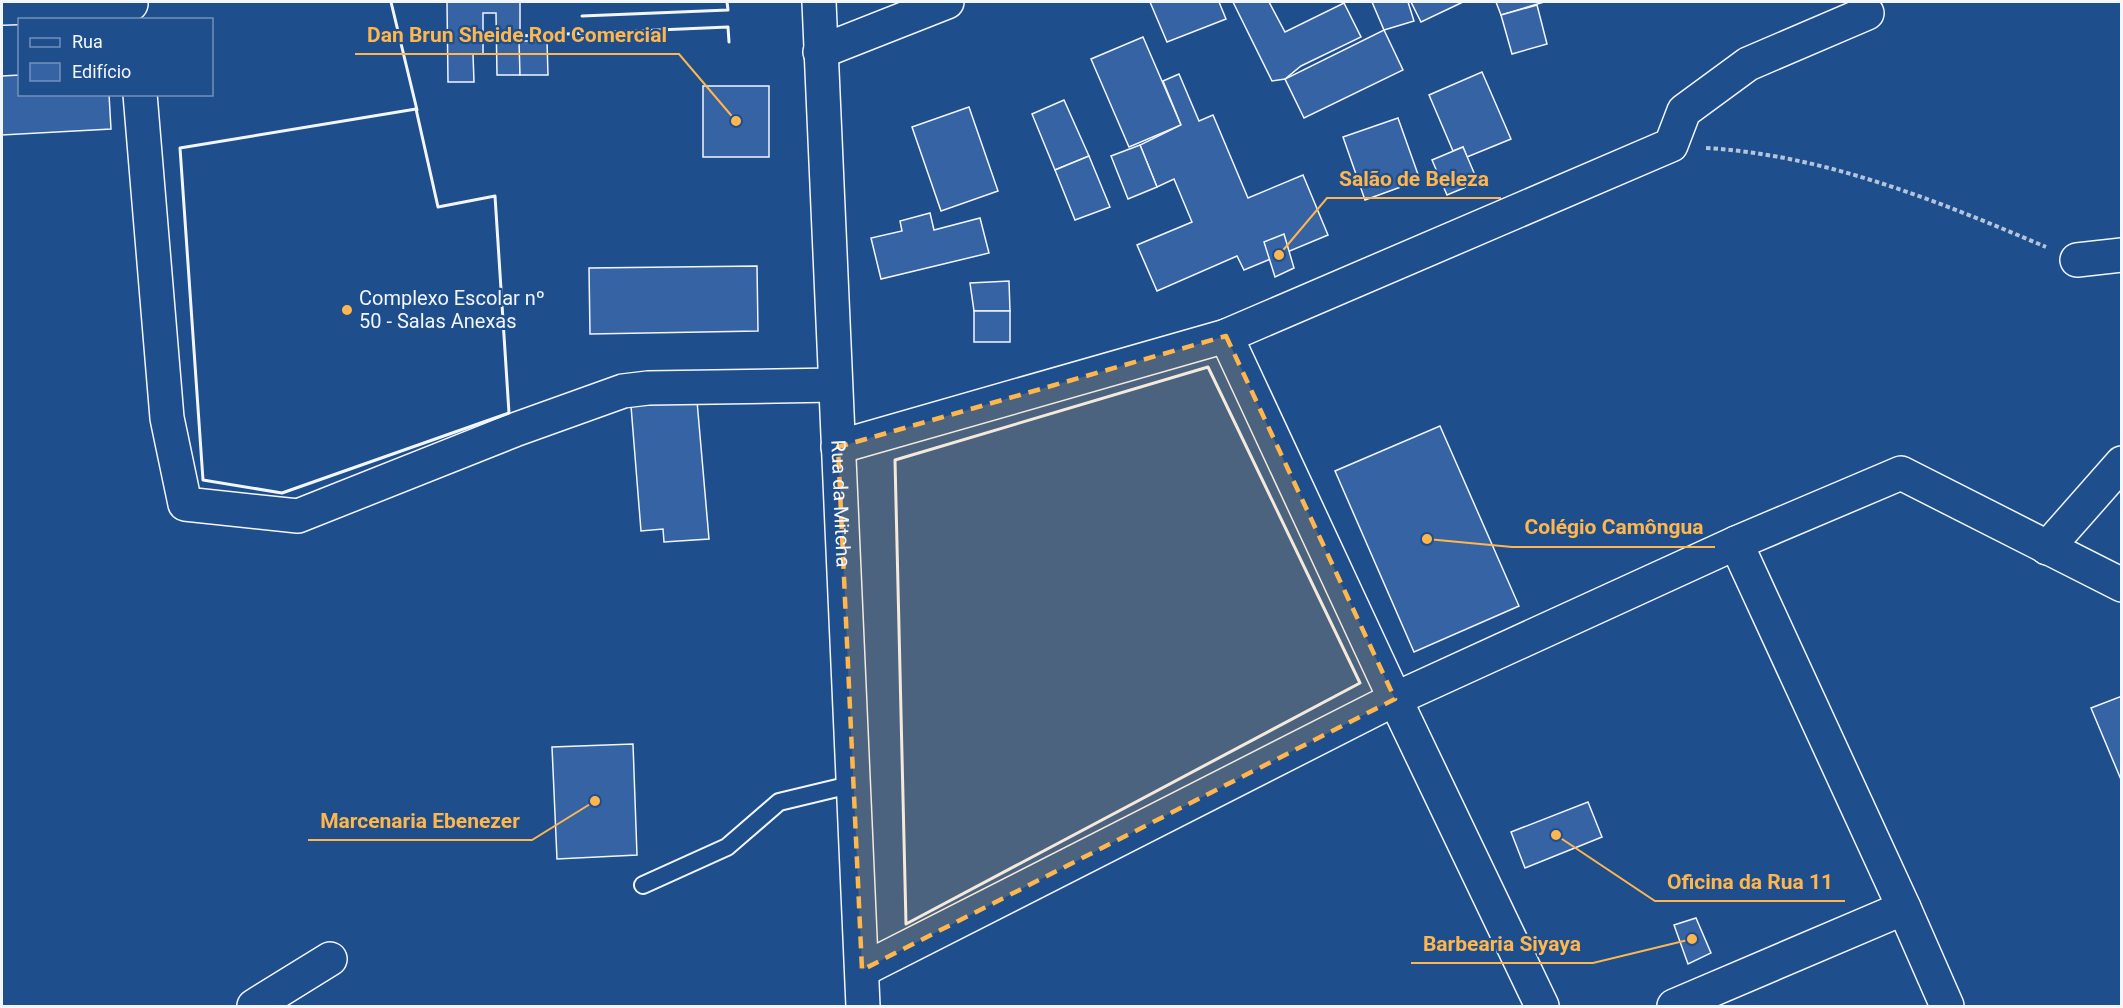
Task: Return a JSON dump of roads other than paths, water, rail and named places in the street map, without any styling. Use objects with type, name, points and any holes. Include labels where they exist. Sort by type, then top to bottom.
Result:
[{"type":"street","name":"Rua da Mitcha","points":[[819,2],[863,1006]]},
{"type":"street","points":[[820,52],[947,2]]},
{"type":"street","points":[[2,8],[132,8]]},
{"type":"street","points":[[838,447],[1226,336],[1671,145],[1684,111],[1748,64],[1867,13]]},
{"type":"street","points":[[140,96],[167,418],[185,504],[298,516],[517,429],[623,391],[648,388],[835,385]]},
{"type":"street","points":[[2077,260],[2121,255]]},
{"type":"street","points":[[1226,336],[1395,699],[1542,1006]]},
{"type":"street","points":[[2047,548],[2121,463]]},
{"type":"street","points":[[862,970],[1395,699],[1736,543],[1901,473],[2121,585]]},
{"type":"street","points":[[1736,543],[1947,1006]]},
{"type":"street","points":[[1674,1006],[1904,908]]},
{"type":"street","points":[[254,1006],[330,959]]},
{"type":"lane","points":[[643,885],[727,847],[779,802],[854,784]]},
{"type":"place","name":"Dan Brun Sheide Rod Comercial","points":[[736,121]]},
{"type":"place","name":"Salão de Beleza","points":[[1279,255]]},
{"type":"place","name":"Complexo Escolar nº 50 - Salas Anexas","points":[[347,310]]},
{"type":"place","name":"Colégio Camôngua","points":[[1427,539]]},
{"type":"place","name":"Marcenaria Ebenezer","points":[[595,801]]},
{"type":"place","name":"Oficina da Rua 11","points":[[1556,835]]},
{"type":"place","name":"Barbearia Siyaya","points":[[1692,939]]}]
